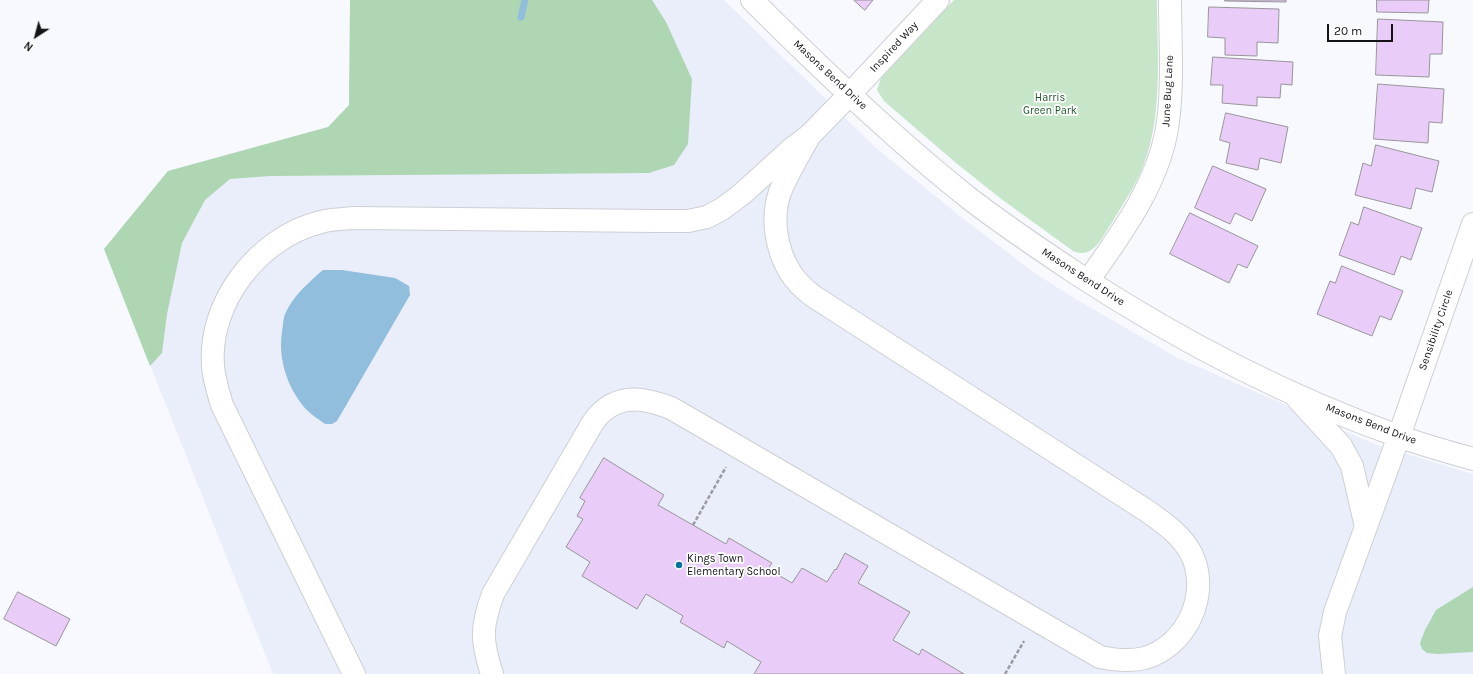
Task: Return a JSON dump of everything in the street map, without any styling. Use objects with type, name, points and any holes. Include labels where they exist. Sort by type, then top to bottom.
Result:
[{"type":"street","name":"Masons Bend Drive","points":[[752,0],[850,94],[970,198],[1025,239],[1118,301],[1189,342],[1324,407],[1399,436],[1473,459]]},
{"type":"street","name":"Inspired Way","points":[[810,135],[938,0]]},
{"type":"street","name":"June Bug Lane","points":[[1088,281],[1108,252],[1144,193],[1157,165],[1166,133],[1170,94],[1170,0]]},
{"type":"street","points":[[354,674],[222,405],[216,385],[213,366],[214,343],[218,324],[225,304],[245,271],[268,249],[287,236],[302,228],[334,219],[370,218],[688,221],[706,217],[722,209],[742,194],[794,147],[810,135]]},
{"type":"street","points":[[492,674],[486,655],[483,636],[485,617],[494,594],[592,424],[601,412],[610,406],[622,401],[637,399],[654,402],[671,408],[1100,657],[1115,660],[1145,658],[1160,651],[1173,642],[1183,631],[1197,602],[1199,585],[1197,570],[1192,555],[1183,541],[1170,528],[1147,511],[813,296],[800,285],[790,272],[782,255],[775,222],[776,207],[780,193],[789,173],[810,135]]},
{"type":"street","name":"Sensibility Circle","points":[[1334,674],[1330,636],[1335,612],[1399,436],[1473,224]]},
{"type":"street","points":[[1291,391],[1341,446],[1352,466],[1366,527]]},
{"type":"path","points":[[693,525],[726,467]]},
{"type":"path","points":[[1005,674],[1024,641]]},
{"type":"shaded area","points":[[350,0],[724,0],[876,148],[956,213],[1036,274],[1077,300],[1178,358],[1377,445],[1473,474],[1473,674],[273,674],[104,249],[168,171],[328,127],[349,105]]},
{"type":"green space","points":[[350,0],[652,0],[666,22],[692,79],[688,144],[674,165],[649,173],[270,176],[230,179],[205,200],[182,243],[167,314],[162,353],[150,366],[104,249],[168,171],[328,127],[349,105]]},
{"type":"green space","name":"Harris Green Park","points":[[954,0],[1157,0],[1158,88],[1153,132],[1148,153],[1140,174],[1130,193],[1102,238],[1091,250],[1082,253],[1073,251],[1000,198],[956,163],[884,101],[877,90],[881,78]]},
{"type":"green space","points":[[1473,587],[1473,652],[1438,654],[1427,653],[1422,649],[1420,643],[1436,610]]},
{"type":"water","points":[[323,270],[342,270],[395,278],[409,286],[410,295],[337,421],[332,424],[325,424],[306,409],[298,399],[285,372],[281,352],[284,318],[288,307],[307,284]]},
{"type":"building","points":[[854,0],[873,0],[865,10]]},
{"type":"building","points":[[1286,0],[1286,2],[1225,1]]},
{"type":"building","points":[[1377,0],[1429,0],[1428,13],[1377,12]]},
{"type":"building","points":[[1209,7],[1279,9],[1278,43],[1257,42],[1257,56],[1225,55],[1225,38],[1208,37]]},
{"type":"building","points":[[1378,19],[1443,22],[1442,54],[1430,54],[1429,77],[1376,75]]},
{"type":"building","points":[[1213,57],[1293,62],[1292,85],[1281,84],[1280,98],[1257,97],[1257,106],[1222,103],[1223,85],[1211,85]]},
{"type":"building","points":[[1378,84],[1444,89],[1442,123],[1429,122],[1428,143],[1374,139]]},
{"type":"building","points":[[1226,113],[1288,127],[1281,163],[1260,158],[1258,170],[1226,163],[1230,143],[1220,140]]},
{"type":"building","points":[[1376,145],[1439,161],[1432,192],[1416,188],[1411,209],[1355,195],[1363,163],[1371,166]]},
{"type":"building","points":[[1213,166],[1266,189],[1252,221],[1235,213],[1230,224],[1195,208]]},
{"type":"building","points":[[1364,207],[1422,228],[1411,260],[1401,256],[1394,275],[1339,255],[1351,222],[1358,225]]},
{"type":"building","points":[[1190,213],[1258,246],[1247,268],[1238,264],[1229,283],[1170,254]]},
{"type":"building","points":[[1342,266],[1403,291],[1391,320],[1380,316],[1372,336],[1317,314],[1330,281],[1335,283]]},
{"type":"building","name":"Kings Town Elementary School","points":[[604,458],[664,495],[658,505],[726,544],[729,538],[772,563],[768,569],[792,583],[802,568],[827,582],[835,569],[836,570],[845,553],[868,566],[858,583],[910,612],[893,640],[919,655],[922,649],[964,674],[754,674],[761,662],[727,641],[724,648],[680,622],[683,616],[646,594],[637,609],[582,576],[590,562],[566,547],[583,519],[577,516],[585,501],[580,498]]},
{"type":"building","points":[[18,592],[70,619],[56,646],[4,619]]},
{"type":"waterway","points":[[521,17],[525,0]]},
{"type":"place","name":"Kings Town Elementary School","points":[[679,565]]}]
